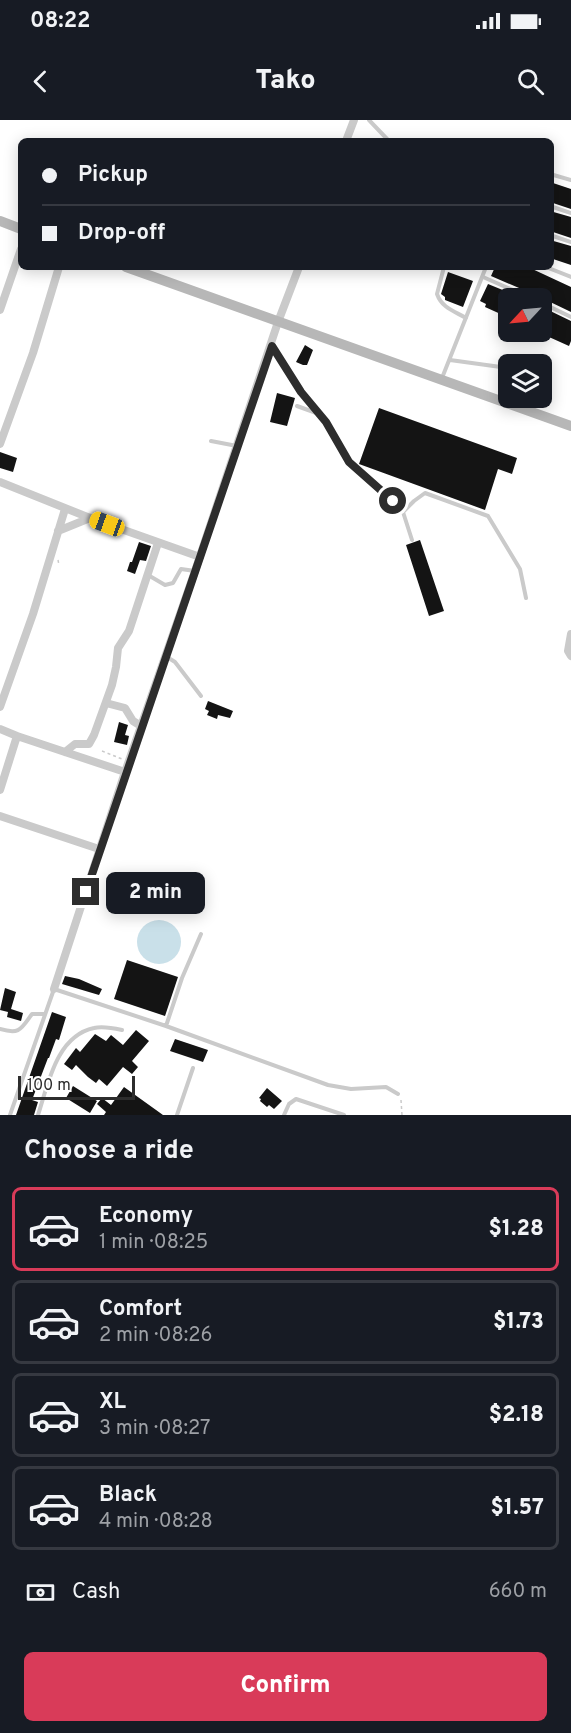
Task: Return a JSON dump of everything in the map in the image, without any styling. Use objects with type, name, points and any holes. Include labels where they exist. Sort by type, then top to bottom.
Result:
[{"type":"street","points":[[347,138],[354,120]]},
{"type":"street","points":[[0,221],[18,228]]},
{"type":"street","points":[[0,310],[18,258]]},
{"type":"street","points":[[0,444],[33,353],[59,270]]},
{"type":"street","points":[[134,270],[571,426]]},
{"type":"street","points":[[54,989],[125,772],[200,558],[272,346],[278,322],[298,270]]},
{"type":"street","points":[[0,482],[65,509],[200,558]]},
{"type":"street","points":[[0,707],[33,614],[65,509]]},
{"type":"street","points":[[58,531],[90,518]]},
{"type":"street","points":[[65,752],[75,744],[90,743],[106,703],[116,667],[118,648],[129,632],[158,543]]},
{"type":"street","points":[[571,634],[568,651],[571,656]]},
{"type":"street","points":[[106,703],[125,708],[133,721],[141,726]]},
{"type":"street","points":[[0,729],[125,772]]},
{"type":"street","points":[[0,790],[17,736]]},
{"type":"street","points":[[0,816],[99,849]]},
{"type":"lane","points":[[369,120],[386,138]]},
{"type":"lane","points":[[554,175],[571,180]]},
{"type":"lane","points":[[554,207],[571,213]]},
{"type":"lane","points":[[554,236],[571,242]]},
{"type":"lane","points":[[443,270],[438,298],[442,304],[466,318]]},
{"type":"lane","points":[[442,379],[485,270]]},
{"type":"lane","points":[[554,270],[571,277]]},
{"type":"lane","points":[[483,277],[508,288]]},
{"type":"lane","points":[[552,308],[571,317]]},
{"type":"lane","points":[[272,346],[301,392],[321,415],[349,462],[377,485],[403,512],[412,540]]},
{"type":"lane","points":[[450,360],[498,367]]},
{"type":"lane","points":[[297,406],[321,415]]},
{"type":"lane","points":[[211,441],[238,446]]},
{"type":"lane","points":[[403,512],[425,493],[486,514],[520,569],[526,598]]},
{"type":"lane","points":[[147,575],[165,585],[173,582],[181,569],[195,571]]},
{"type":"lane","points":[[166,656],[175,662],[201,696]]},
{"type":"lane","points":[[166,1026],[182,978],[201,934]]},
{"type":"lane","points":[[10,1115],[54,989],[166,1026],[328,1085],[351,1089],[386,1087],[398,1094]]},
{"type":"lane","points":[[0,1029],[9,1032],[17,1031],[24,1027],[32,1014],[45,1014]]},
{"type":"lane","points":[[38,1115],[55,1065],[69,1042],[94,1028],[122,1030]]},
{"type":"lane","points":[[177,1115],[193,1068]]},
{"type":"lane","points":[[284,1115],[289,1104],[296,1100],[344,1115]]},
{"type":"path","points":[[102,751],[129,762]]},
{"type":"path","points":[[398,1094],[403,1104],[402,1115]]},
{"type":"water","points":[[159,920],[168,921],[175,926],[180,933],[180,951],[175,958],[168,963],[159,964],[150,963],[143,958],[138,951],[137,942],[138,933],[143,926],[150,921]]},
{"type":"building","points":[[554,183],[571,189],[571,209],[554,203]]},
{"type":"building","points":[[554,212],[571,217],[571,238],[554,232]]},
{"type":"building","points":[[554,241],[571,246],[571,265],[554,259]]},
{"type":"building","points":[[494,270],[534,270],[571,287],[571,312],[552,303],[552,288],[519,288],[491,276]]},
{"type":"building","points":[[448,272],[473,281],[463,307],[445,300],[441,294]]},
{"type":"building","points":[[488,284],[498,288],[498,313],[485,307],[486,304],[480,301]]},
{"type":"building","points":[[552,312],[571,321],[569,346],[552,338]]},
{"type":"building","points":[[305,345],[313,350],[307,365],[303,365],[296,362]]},
{"type":"building","points":[[277,393],[295,398],[287,426],[270,422]]},
{"type":"building","points":[[379,408],[517,458],[512,474],[498,469],[485,510],[359,464]]},
{"type":"building","points":[[0,452],[17,458],[13,472],[0,468]]},
{"type":"building","points":[[420,540],[444,611],[429,616],[406,545]]},
{"type":"building","points":[[139,542],[151,546],[146,561],[140,560],[135,574],[127,571]]},
{"type":"building","points":[[208,701],[233,711],[230,718],[218,715],[217,719],[207,715],[209,711],[205,709]]},
{"type":"building","points":[[119,722],[128,725],[125,735],[129,736],[127,745],[114,742]]},
{"type":"building","points":[[127,960],[178,977],[165,1016],[114,999]]},
{"type":"building","points":[[65,976],[79,979],[102,989],[99,995],[62,984]]},
{"type":"building","points":[[5,988],[16,992],[11,1009],[23,1013],[21,1021],[7,1017],[8,1012],[0,1010]]},
{"type":"building","points":[[52,1012],[66,1017],[59,1040],[56,1039],[32,1100],[38,1102],[34,1115],[16,1115]]},
{"type":"building","points":[[136,1030],[149,1041],[132,1061],[138,1067],[132,1074],[123,1067],[107,1086],[99,1079],[96,1083],[76,1065],[72,1070],[64,1064],[76,1048],[80,1052],[95,1034],[106,1041],[111,1035],[123,1045]]},
{"type":"building","points":[[175,1039],[208,1050],[203,1062],[170,1051]]},
{"type":"building","points":[[73,1086],[97,1101],[90,1113],[66,1098]]},
{"type":"building","points":[[124,1087],[163,1115],[104,1115],[106,1112],[97,1104],[102,1098],[111,1105]]},
{"type":"building","points":[[267,1088],[282,1101],[274,1109],[269,1105],[267,1107],[259,1098]]},
{"type":"route","points":[[86,892],[272,346],[301,392],[326,422],[349,462],[393,501]]}]
